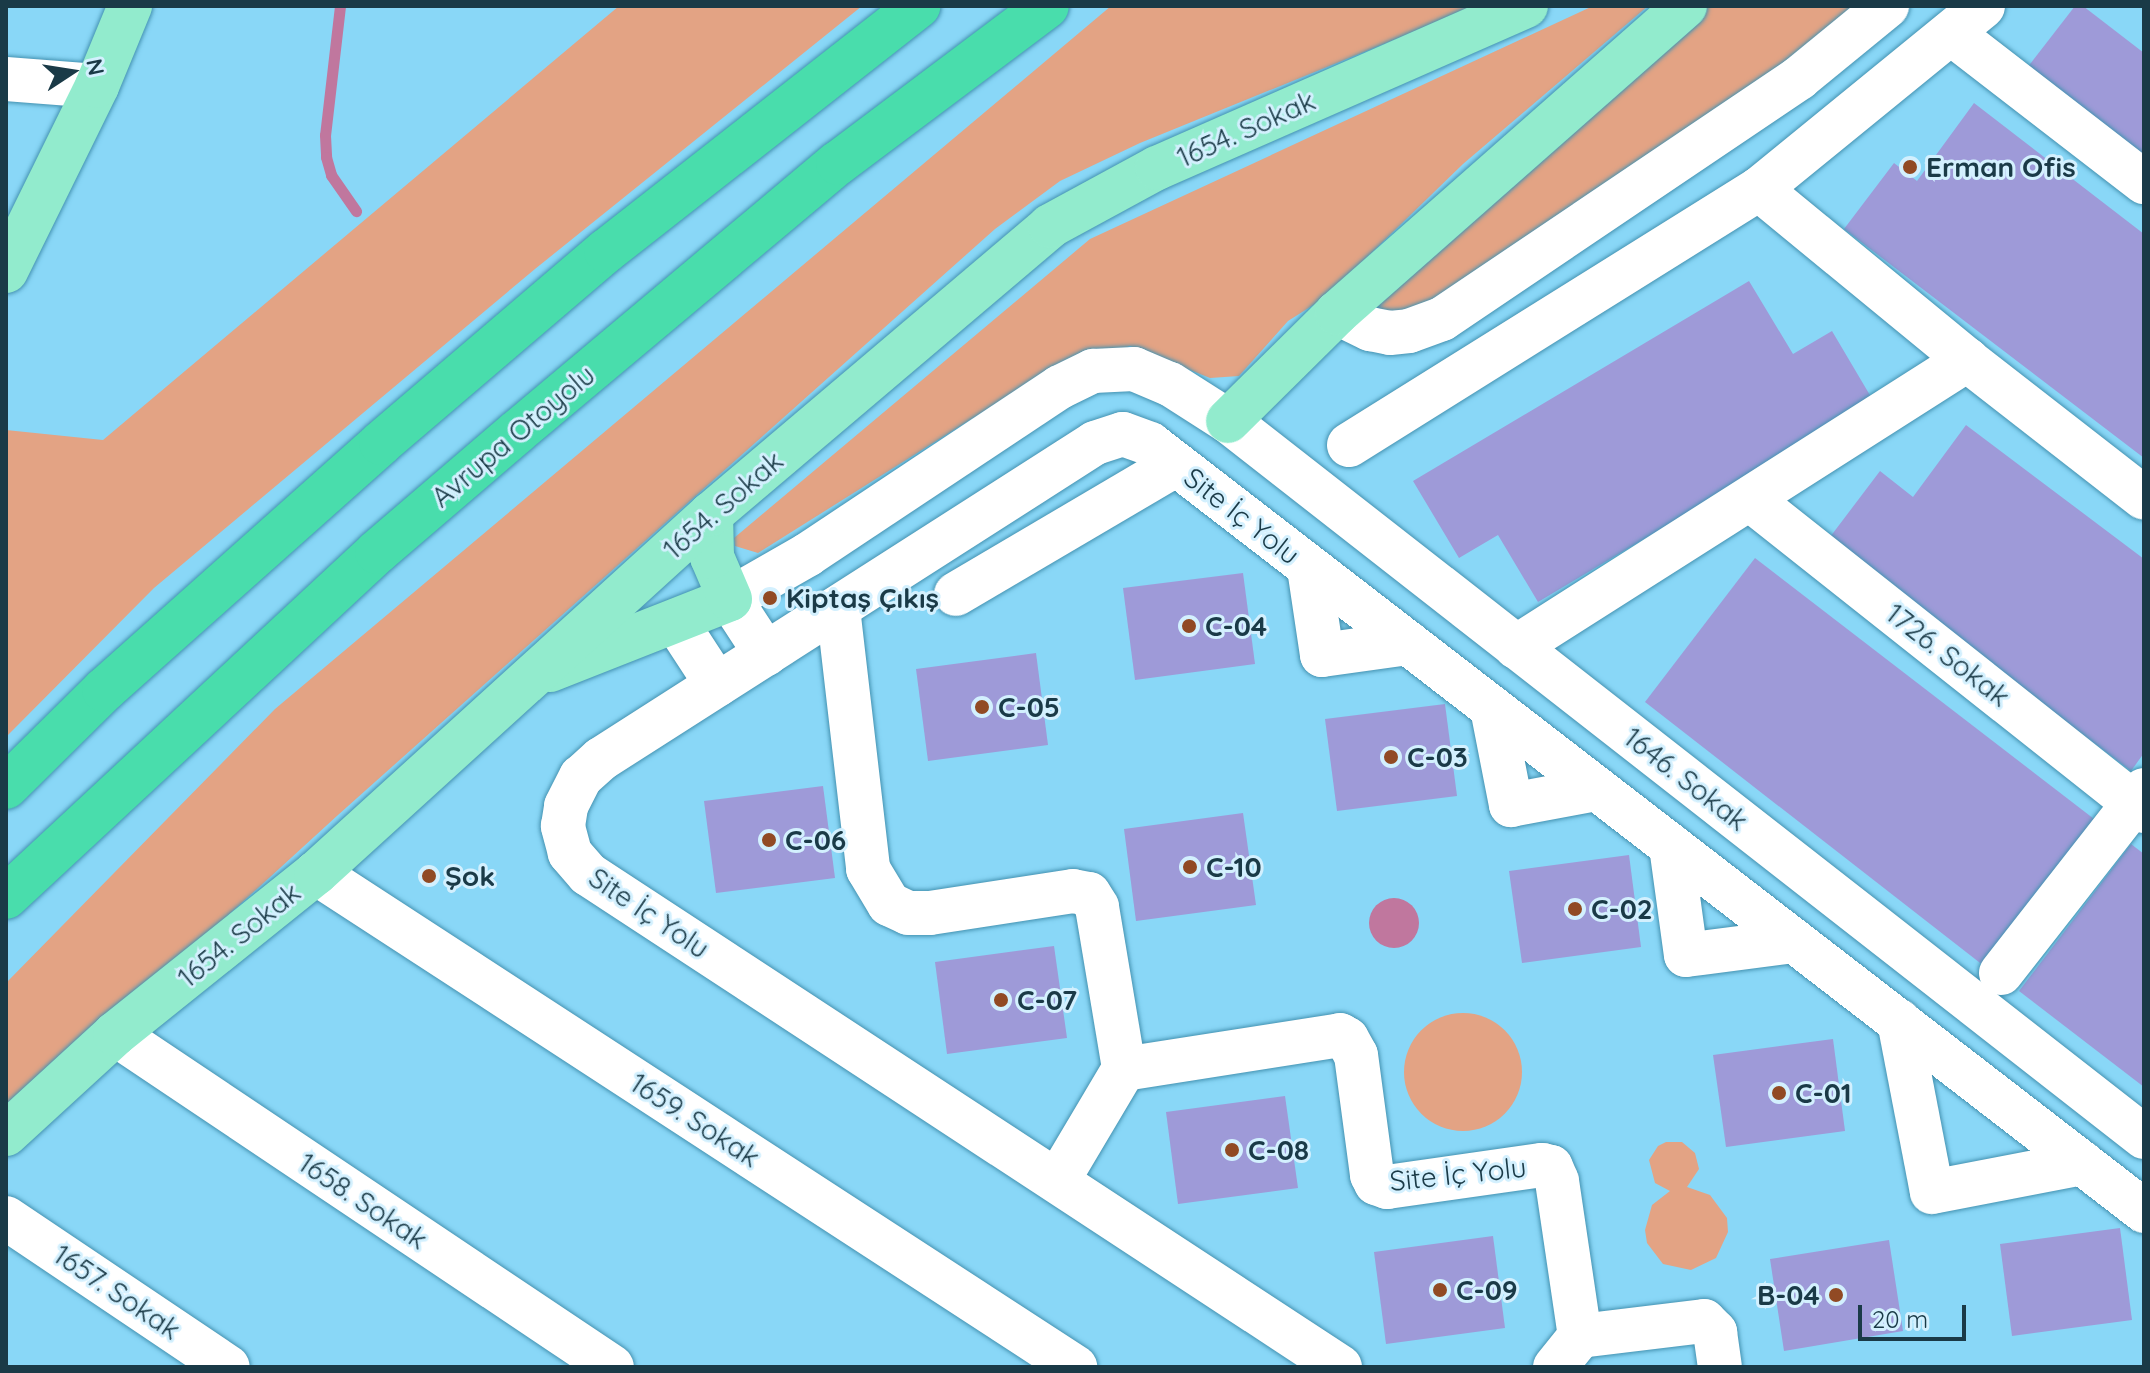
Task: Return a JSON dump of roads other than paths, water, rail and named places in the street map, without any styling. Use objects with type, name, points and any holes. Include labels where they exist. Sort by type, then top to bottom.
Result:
[{"type":"highway","points":[[6,787],[104,690],[381,443],[606,251],[919,6]]},
{"type":"highway","name":"Avrupa Otoyolu","points":[[6,897],[377,552],[517,432],[838,163],[1047,6]]},
{"type":"main road","points":[[6,271],[97,86],[130,6]]},
{"type":"main road","name":"1654. Sokak","points":[[6,1134],[115,1034],[316,873],[711,514],[1050,226],[1157,168],[1526,6]]},
{"type":"main road","points":[[1228,421],[1337,313],[1685,6]]},
{"type":"main road","points":[[526,680],[730,599],[712,557],[711,514]]},
{"type":"street","points":[[1337,313],[1370,329],[1390,333],[1409,331],[1442,319],[1799,78],[1887,6]]},
{"type":"street","points":[[1349,445],[1759,189],[1967,19],[2144,182]]},
{"type":"street","points":[[6,79],[97,86]]},
{"type":"street","points":[[1759,189],[1967,360],[2144,498]]},
{"type":"street","points":[[1516,647],[1967,360]]},
{"type":"street","name":"1646. Sokak","points":[[730,599],[818,548],[1060,387],[1093,371],[1125,368],[1153,376],[1228,421],[2144,1137]]},
{"type":"street","name":"Site İç Yolu","points":[[1340,1367],[579,866],[570,853],[563,826],[566,806],[581,777],[601,759],[1108,436],[1123,434],[1138,438],[2144,1211]]},
{"type":"street","name":"Site İç Yolu","points":[[956,594],[1175,465]]},
{"type":"street","name":"1726. Sokak","points":[[1751,500],[2141,801]]},
{"type":"street","name":"Site İç Yolu","points":[[1309,568],[1322,655],[1408,643]]},
{"type":"street","points":[[730,599],[766,654]]},
{"type":"street","points":[[838,608],[868,869],[880,894],[897,910],[919,914],[1073,891],[1089,894],[1097,907],[1124,1069],[1058,1180]]},
{"type":"street","points":[[676,622],[717,685]]},
{"type":"street","points":[[1492,708],[1511,805],[1596,789]]},
{"type":"street","points":[[2001,973],[2141,801]]},
{"type":"street","points":[[1671,846],[1686,955],[1794,941]]},
{"type":"street","name":"1659. Sokak","points":[[316,873],[1075,1367]]},
{"type":"street","points":[[1899,1021],[1932,1192],[2082,1163]]},
{"type":"street","name":"1658. Sokak","points":[[115,1034],[612,1367]]},
{"type":"street","name":"Site İç Yolu","points":[[1124,1069],[1332,1034],[1347,1039],[1356,1055],[1372,1175],[1379,1185],[1387,1187],[1542,1165],[1554,1170],[1568,1351],[1704,1321],[1715,1332],[1720,1367]]},
{"type":"street","name":"1657. Sokak","points":[[6,1218],[228,1367]]},
{"type":"waterway","points":[[340,6],[325,135],[326,157],[331,175],[356,211]]},
{"type":"place","name":"Erman Ofis","points":[[1910,167]]},
{"type":"place","name":"Kiptaş Çıkış","points":[[770,598]]},
{"type":"place","name":"C-04","points":[[1189,626]]},
{"type":"place","name":"C-05","points":[[982,707]]},
{"type":"place","name":"C-03","points":[[1391,757]]},
{"type":"place","name":"C-06","points":[[769,840]]},
{"type":"place","name":"C-10","points":[[1190,867]]},
{"type":"place","name":"Şok","points":[[429,876]]},
{"type":"place","name":"C-02","points":[[1575,909]]},
{"type":"place","name":"C-07","points":[[1001,1000]]},
{"type":"place","name":"C-01","points":[[1779,1093]]},
{"type":"place","name":"C-08","points":[[1232,1150]]},
{"type":"place","name":"C-09","points":[[1440,1290]]},
{"type":"place","name":"B-04","points":[[1836,1295]]}]
